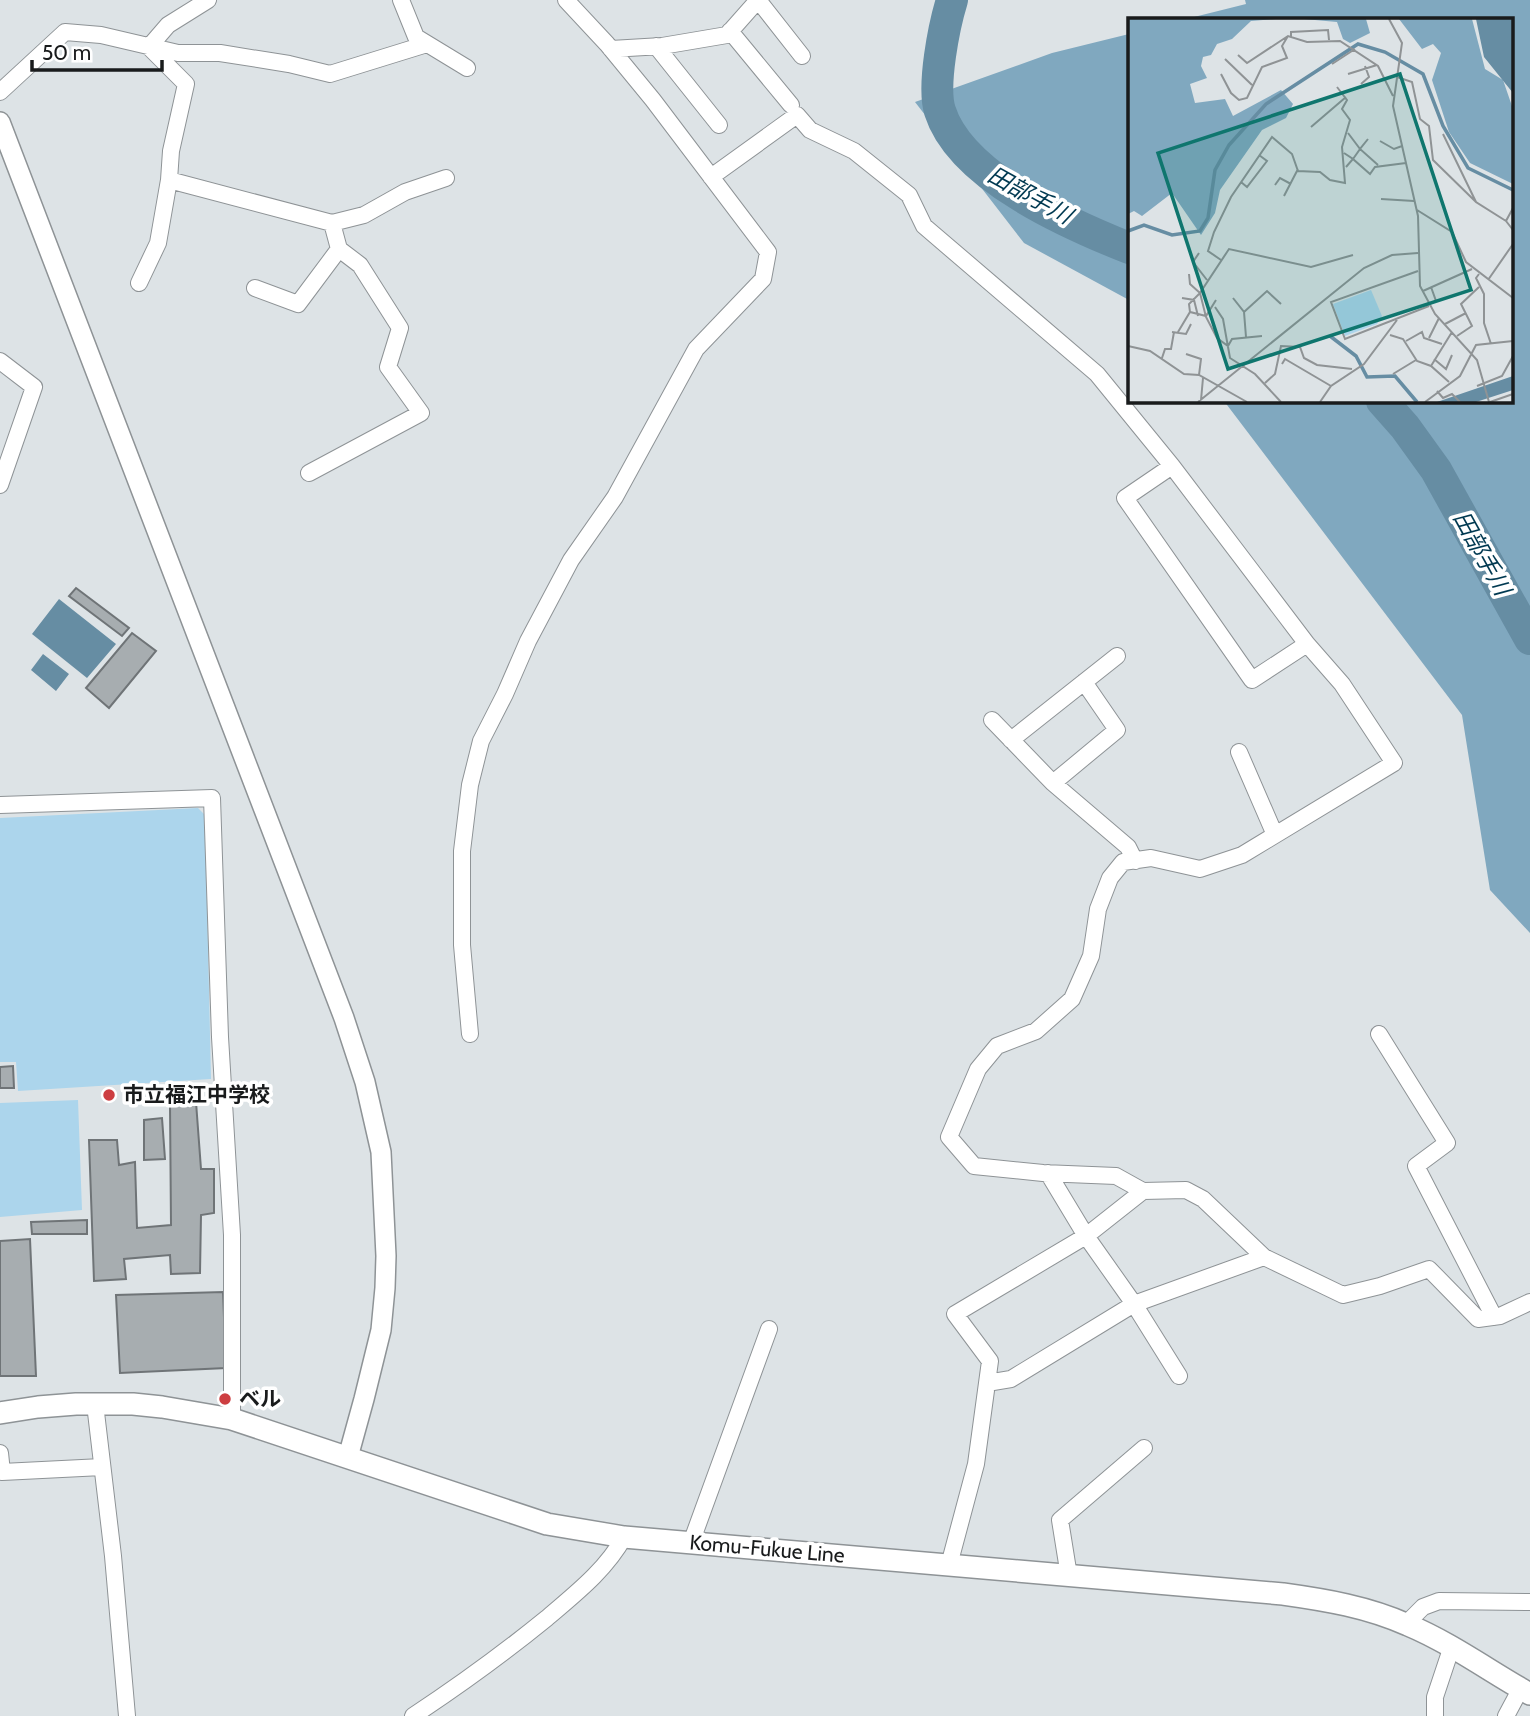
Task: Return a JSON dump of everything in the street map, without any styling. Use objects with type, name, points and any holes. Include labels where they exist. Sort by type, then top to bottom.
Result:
[{"type":"main road","name":"Komu-Fukue Line","points":[[0,1413],[38,1407],[133,1404],[232,1419],[547,1524],[624,1537],[1283,1594],[1343,1604],[1406,1624],[1452,1646],[1525,1691]]},
{"type":"street","points":[[149,47],[168,25],[208,0]]},
{"type":"street","points":[[401,0],[415,37],[467,68]]},
{"type":"street","points":[[470,1034],[462,945],[462,851],[470,785],[481,741],[528,641],[571,560],[615,497],[696,349],[763,279],[768,252],[653,100],[566,0]]},
{"type":"street","points":[[611,49],[656,46],[726,35],[758,0],[802,56]]},
{"type":"street","points":[[730,31],[791,104]]},
{"type":"street","points":[[0,92],[65,32],[101,35],[178,53],[220,53],[289,64],[330,74],[427,44]]},
{"type":"street","points":[[656,46],[719,125]]},
{"type":"street","points":[[139,283],[158,243],[171,151],[186,84],[149,47]]},
{"type":"street","points":[[711,177],[797,116],[810,130],[854,151],[909,195],[924,226],[1097,374],[1172,466],[1307,644],[1342,684],[1394,763],[1242,855],[1200,869],[1151,858],[1124,862],[1110,878],[1098,909],[1091,956],[1072,999],[1036,1031],[997,1045],[978,1069],[949,1137],[974,1166],[1116,1177],[1143,1191],[1186,1190],[1203,1199],[1264,1257],[1343,1295],[1429,1269],[1478,1319],[1500,1316],[1530,1303]]},
{"type":"street","points":[[0,122],[339,1005],[365,1082],[381,1152],[385,1288],[381,1330],[348,1457]]},
{"type":"street","points":[[169,180],[332,223],[364,215],[405,192],[446,178]]},
{"type":"street","points":[[309,473],[421,413],[388,367],[400,328],[360,265],[339,249],[332,223]]},
{"type":"street","points":[[255,288],[298,304],[339,249]]},
{"type":"street","points":[[0,361],[34,387],[0,485]]},
{"type":"street","points":[[1172,466],[1125,498],[1252,680],[1307,644]]},
{"type":"street","points":[[1011,740],[1117,656]]},
{"type":"street","points":[[1052,783],[1117,730],[1084,682]]},
{"type":"street","points":[[992,720],[1052,783],[1128,847],[1135,861]]},
{"type":"street","points":[[1239,752],[1275,835]]},
{"type":"street","points":[[0,805],[212,798],[220,1037],[232,1235],[232,1419]]},
{"type":"street","points":[[1378,1034],[1447,1143],[1416,1166],[1494,1317]]},
{"type":"street","points":[[1048,1173],[1178,1376]]},
{"type":"street","points":[[949,1565],[976,1464],[990,1361],[955,1314],[1086,1236],[1143,1191]]},
{"type":"street","points":[[987,1383],[1011,1379],[1134,1304],[1264,1257]]},
{"type":"street","points":[[691,1543],[769,1329]]},
{"type":"street","points":[[95,1404],[113,1556],[127,1716]]},
{"type":"street","points":[[1069,1576],[1060,1520],[1144,1448]]},
{"type":"street","points":[[0,1453],[2,1472],[102,1467]]},
{"type":"street","points":[[413,1716],[515,1645],[581,1589],[616,1551],[624,1537]]},
{"type":"street","points":[[1406,1624],[1423,1607],[1440,1601],[1530,1602]]},
{"type":"street","points":[[1435,1716],[1435,1697],[1452,1646]]},
{"type":"street","points":[[1506,1716],[1525,1691]]},
{"type":"shaded area","points":[[1245,0],[1530,0],[1530,933],[1490,890],[1462,715],[1225,402],[1512,402],[1512,18],[1190,18],[1246,4]]},
{"type":"shaded area","points":[[1128,34],[1128,299],[1024,243],[915,102],[1052,53]]},
{"type":"shaded area","points":[[59,599],[116,644],[87,678],[32,634]]},
{"type":"shaded area","points":[[43,654],[69,674],[56,691],[31,670]]},
{"type":"shaded area","points":[[198,808],[205,815],[211,1079],[18,1091],[16,1062],[0,1062],[0,818]]},
{"type":"shaded area","points":[[78,1100],[82,1210],[0,1217],[0,1103]]},
{"type":"building","points":[[76,588],[129,628],[122,636],[69,596]]},
{"type":"building","points":[[132,633],[156,651],[109,708],[86,688]]},
{"type":"building","points":[[13,1066],[14,1088],[0,1088],[0,1067]]},
{"type":"building","points":[[196,1102],[201,1169],[214,1169],[214,1213],[201,1215],[200,1273],[171,1274],[170,1255],[124,1259],[126,1279],[94,1281],[89,1140],[117,1140],[119,1165],[135,1162],[137,1228],[171,1225],[170,1105]]},
{"type":"building","points":[[162,1118],[165,1159],[144,1160],[144,1120]]},
{"type":"building","points":[[87,1220],[87,1234],[32,1234],[31,1222]]},
{"type":"building","points":[[30,1239],[36,1376],[0,1376],[0,1241]]},
{"type":"building","points":[[223,1292],[226,1368],[120,1373],[116,1295]]},
{"type":"waterway","name":"田部手川","points":[[952,0],[937,87],[940,111],[952,135],[970,157],[1020,195],[1048,212],[1128,248]]},
{"type":"waterway","name":"田部手川","points":[[1383,402],[1436,470],[1530,639]]},
{"type":"place","name":"市立福江中学校","points":[[109,1095]]},
{"type":"place","name":"ベル","points":[[225,1399]]}]
